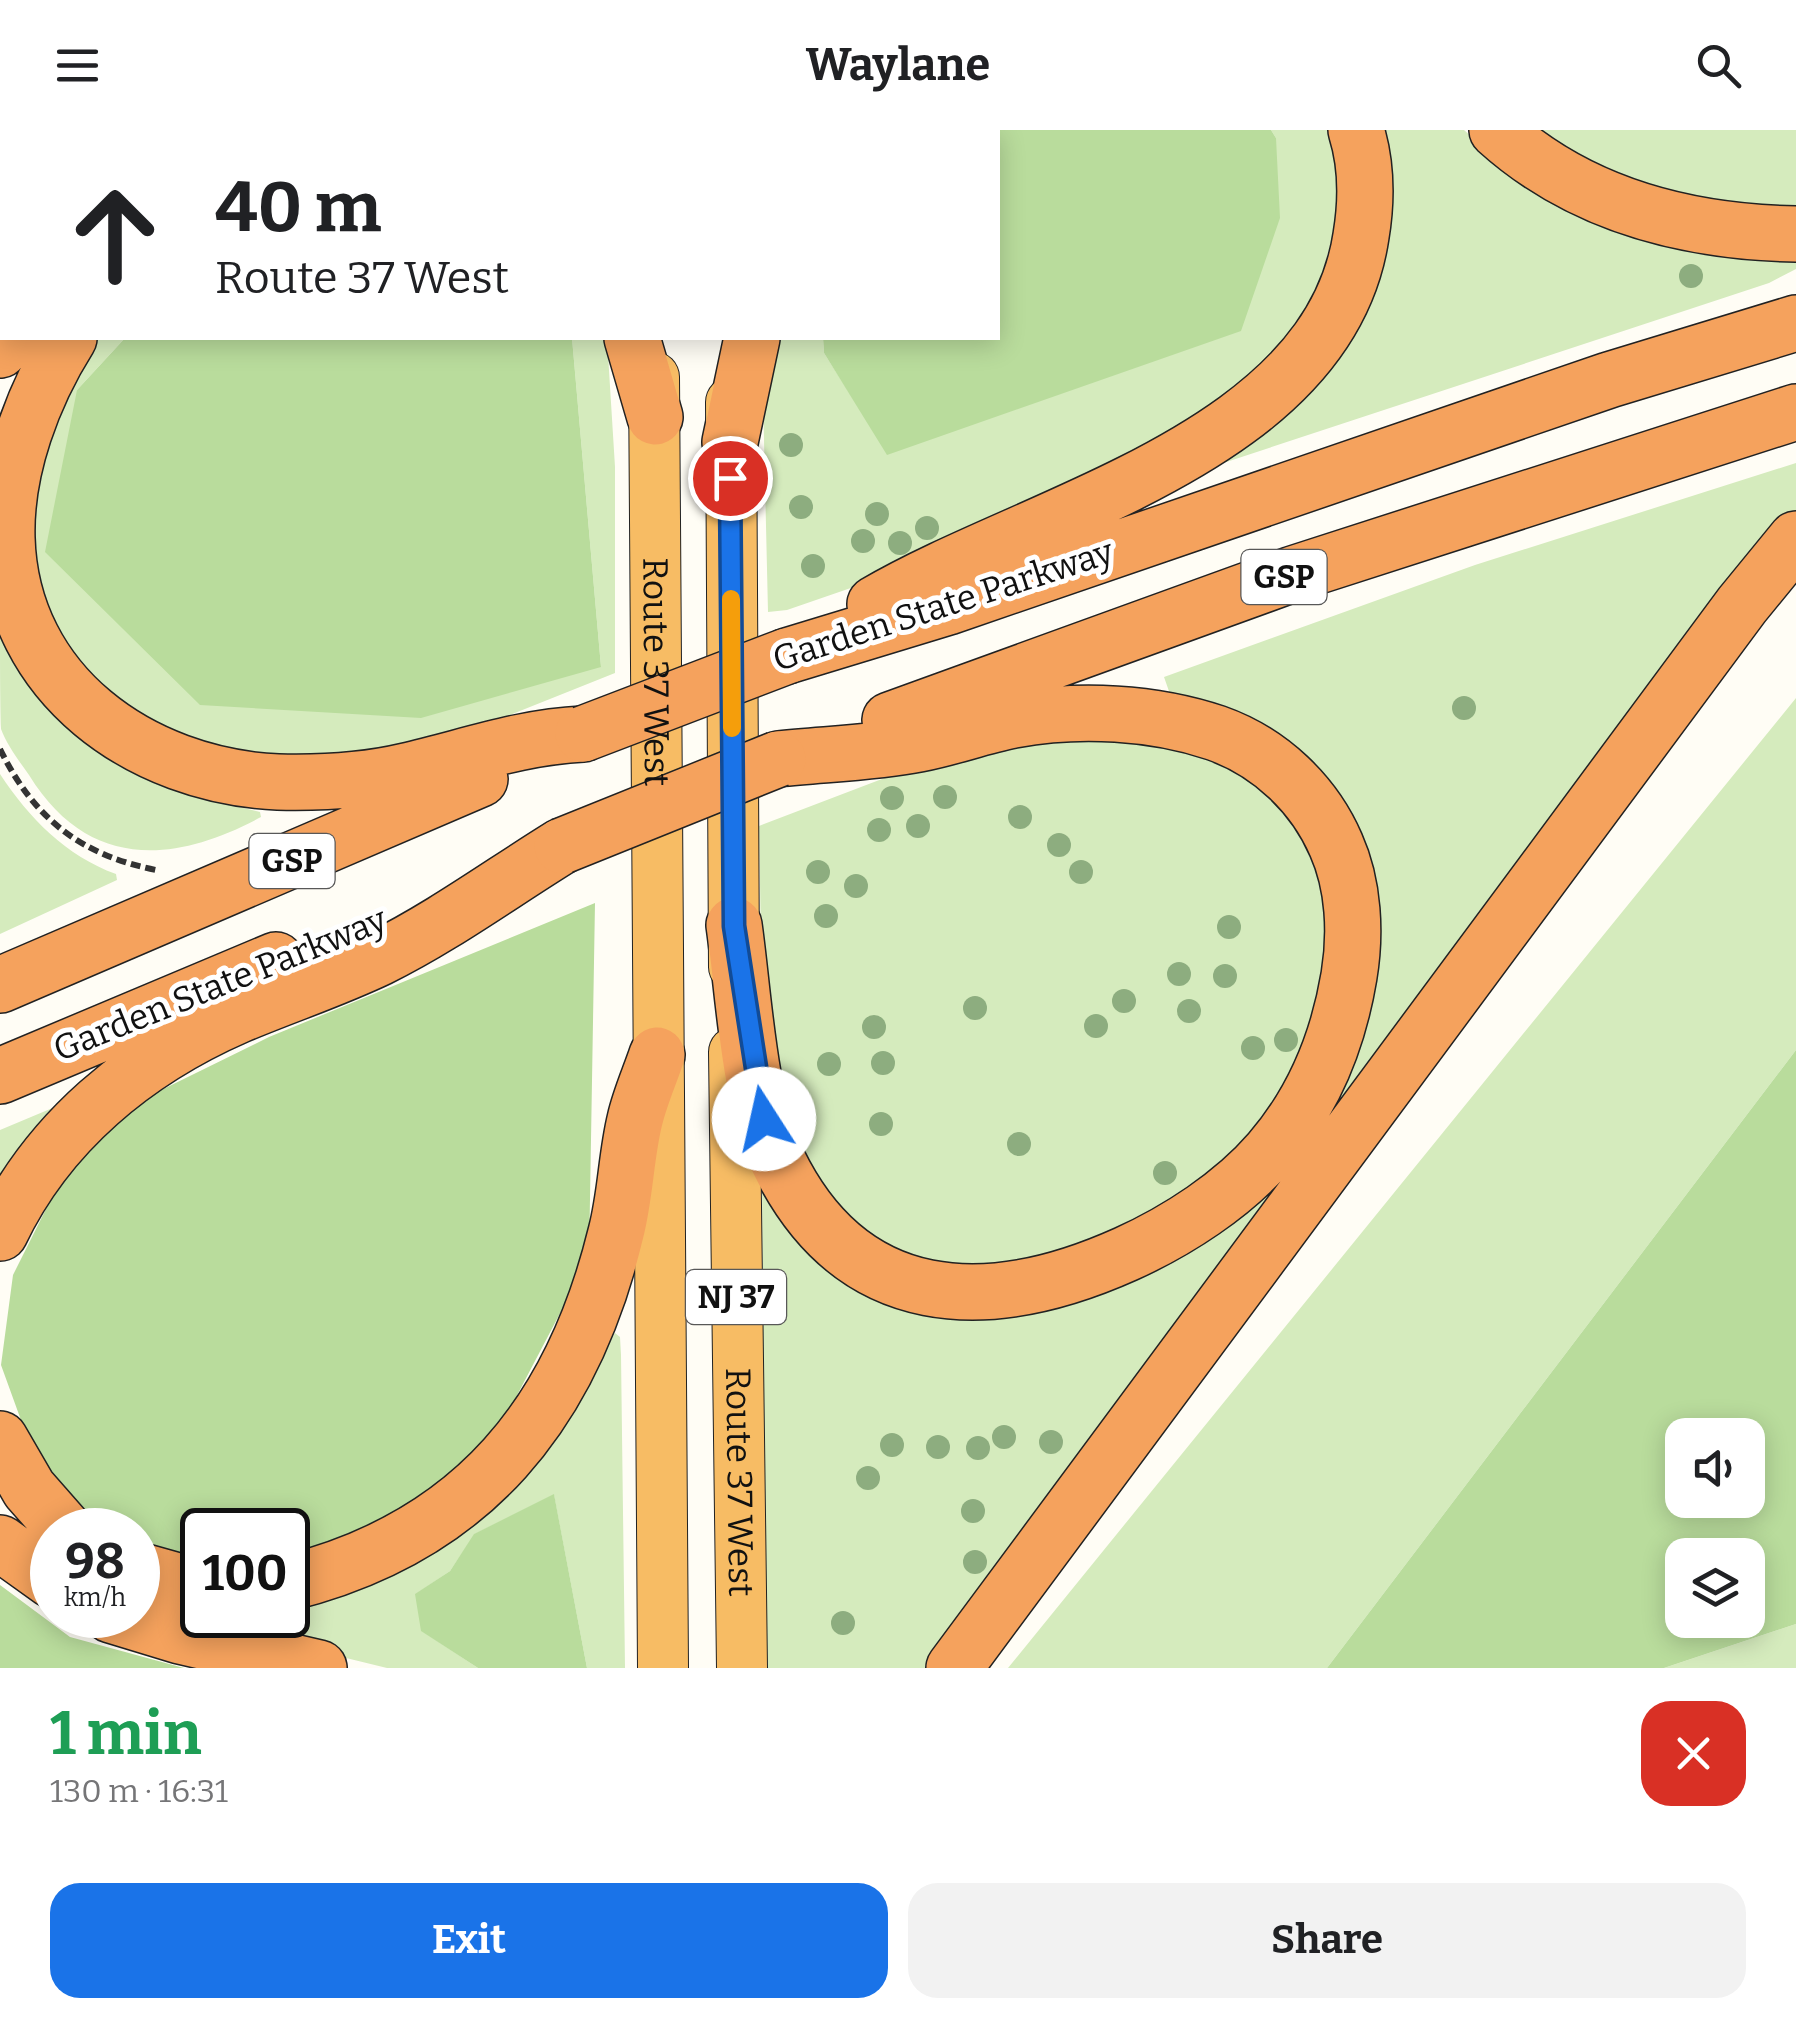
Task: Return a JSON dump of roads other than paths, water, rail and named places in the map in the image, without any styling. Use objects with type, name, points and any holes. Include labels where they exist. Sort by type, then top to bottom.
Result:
[{"type":"highway","points":[[787,656],[895,592],[1159,466],[1218,432],[1272,394],[1326,329],[1350,281],[1366,196],[1356,130]]},
{"type":"highway","points":[[1496,130],[1558,176],[1614,202],[1715,228],[1796,234]]},
{"type":"highway","name":"Garden State Parkway","points":[[0,986],[583,734],[787,656],[948,607],[1609,380],[1796,324]]},
{"type":"highway","points":[[68,340],[43,387],[20,450],[11,486],[7,539],[16,591],[40,650],[78,700],[104,724],[178,765],[278,782],[373,777],[511,741],[583,734]]},
{"type":"highway","points":[[633,340],[655,417]]},
{"type":"highway","name":"Route 37 West","points":[[654,340],[662,1668]]},
{"type":"highway","name":"Route 37 West","points":[[732,340],[742,1668]]},
{"type":"highway","points":[[730,442],[752,340]]},
{"type":"highway","name":"Garden State Parkway","points":[[0,1076],[115,1024],[778,759],[1312,568],[1796,412]]},
{"type":"highway","points":[[954,1668],[1742,605],[1796,540]]},
{"type":"highway","points":[[734,926],[758,1097],[780,1164],[803,1201],[848,1251],[892,1277],[960,1294],[1018,1291],[1051,1283],[1147,1244],[1200,1211],[1252,1171],[1290,1126],[1320,1076],[1343,1013],[1352,946],[1343,861],[1320,812],[1277,767],[1240,744],[1161,720],[1070,716],[1018,720],[917,745],[778,759]]},
{"type":"highway","points":[[0,1233],[21,1190],[58,1142],[104,1098],[154,1061],[235,1017],[380,957],[562,846]]},
{"type":"highway","points":[[310,1576],[358,1562],[444,1516],[506,1460],[542,1412],[576,1355],[606,1275],[635,1118],[657,1055]]},
{"type":"highway","points":[[0,1440],[44,1508]]},
{"type":"highway","points":[[0,1543],[30,1564]]},
{"type":"highway","points":[[160,1627],[319,1668]]}]
